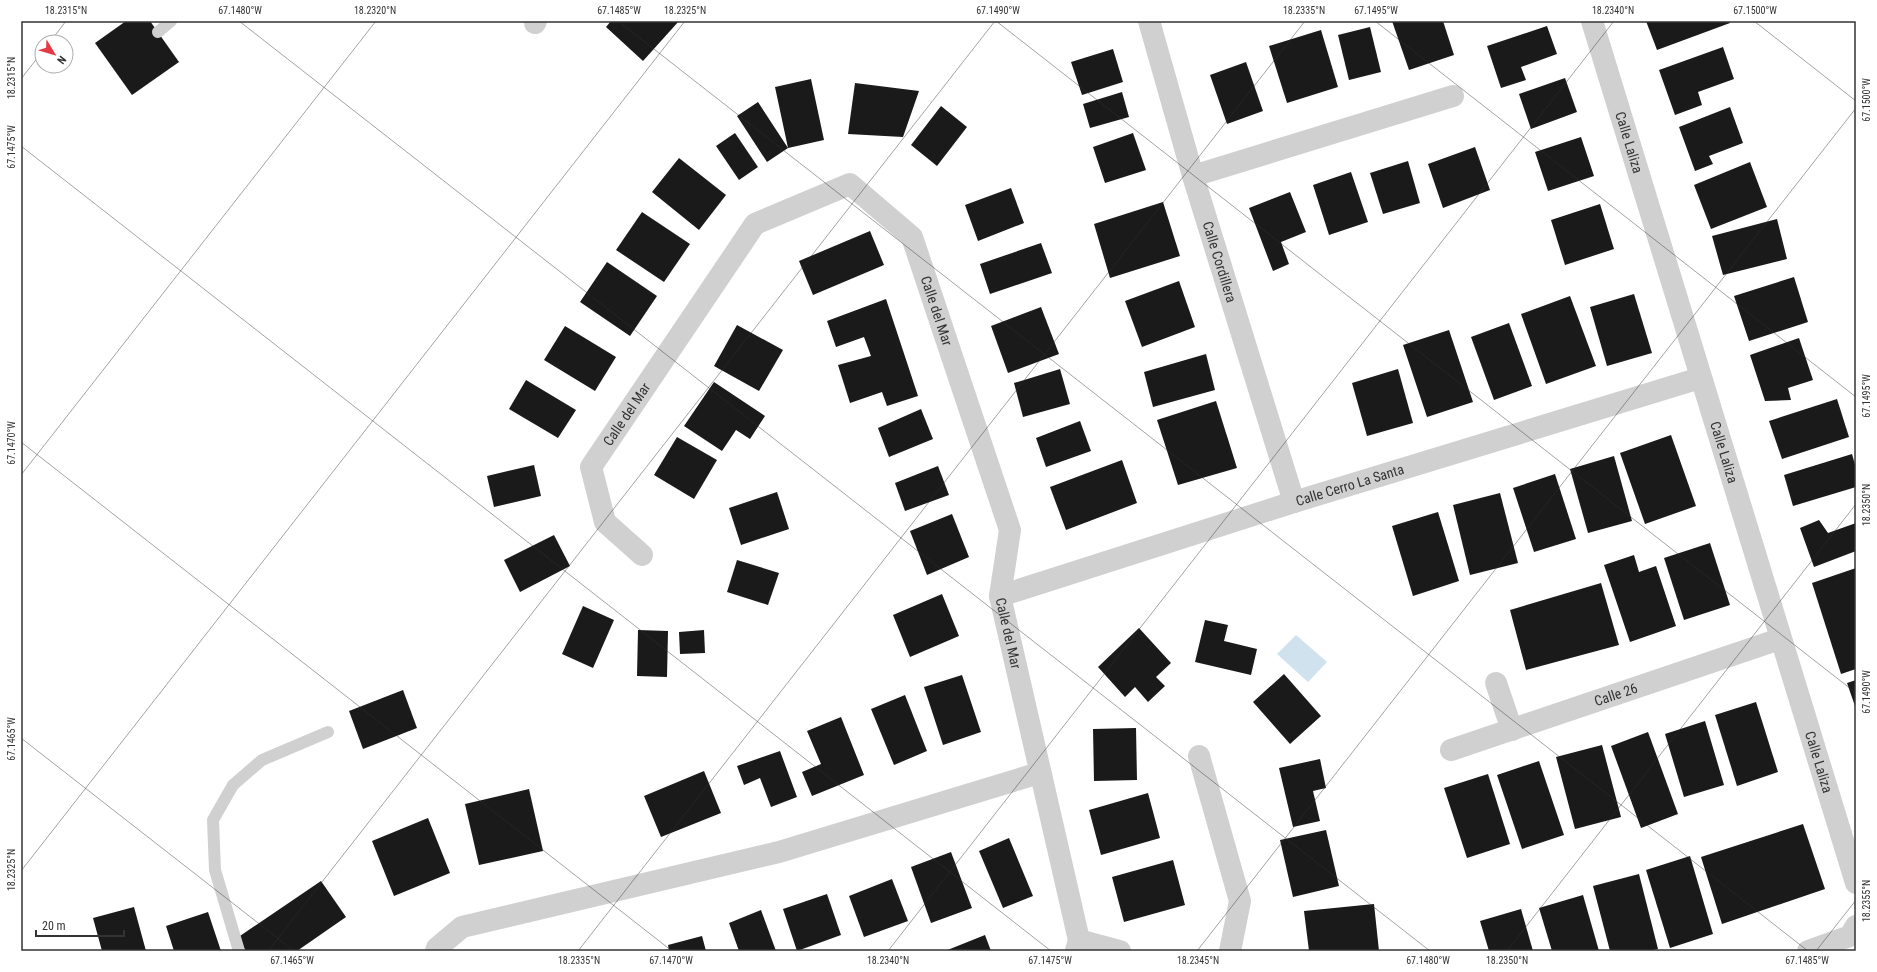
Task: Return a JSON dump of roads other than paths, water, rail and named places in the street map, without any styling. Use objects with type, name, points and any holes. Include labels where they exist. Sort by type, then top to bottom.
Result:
[{"type":"street","name":"Calle Cordillera","points":[[1149,21],[1193,176],[1294,502]]},
{"type":"street","name":"Calle Laliza","points":[[1592,21],[1700,378],[1856,883]]},
{"type":"street","points":[[1193,176],[1453,96]]},
{"type":"street","name":"Calle del Mar","points":[[642,555],[605,522],[591,467],[755,224],[850,184],[912,237],[1010,530],[1000,596],[1077,946]]},
{"type":"street","name":"Calle Cerro La Santa","points":[[1000,596],[1294,502],[1700,378]]},
{"type":"street","name":"Calle 26","points":[[1451,750],[1780,639]]},
{"type":"street","points":[[1496,683],[1512,730]]},
{"type":"street","points":[[1199,756],[1240,901],[1230,951]]},
{"type":"street","points":[[436,951],[437,948],[462,926],[779,852],[1039,773]]},
{"type":"street","points":[[1808,951],[1850,936],[1856,926]]},
{"type":"street","points":[[1077,946],[1120,951]]},
{"type":"lane","points":[[158,32],[171,21]]},
{"type":"lane","points":[[238,951],[215,870],[213,820],[233,785],[262,760],[328,732]]},
{"type":"water","points":[[1296,635],[1327,662],[1308,682],[1277,654]]}]
